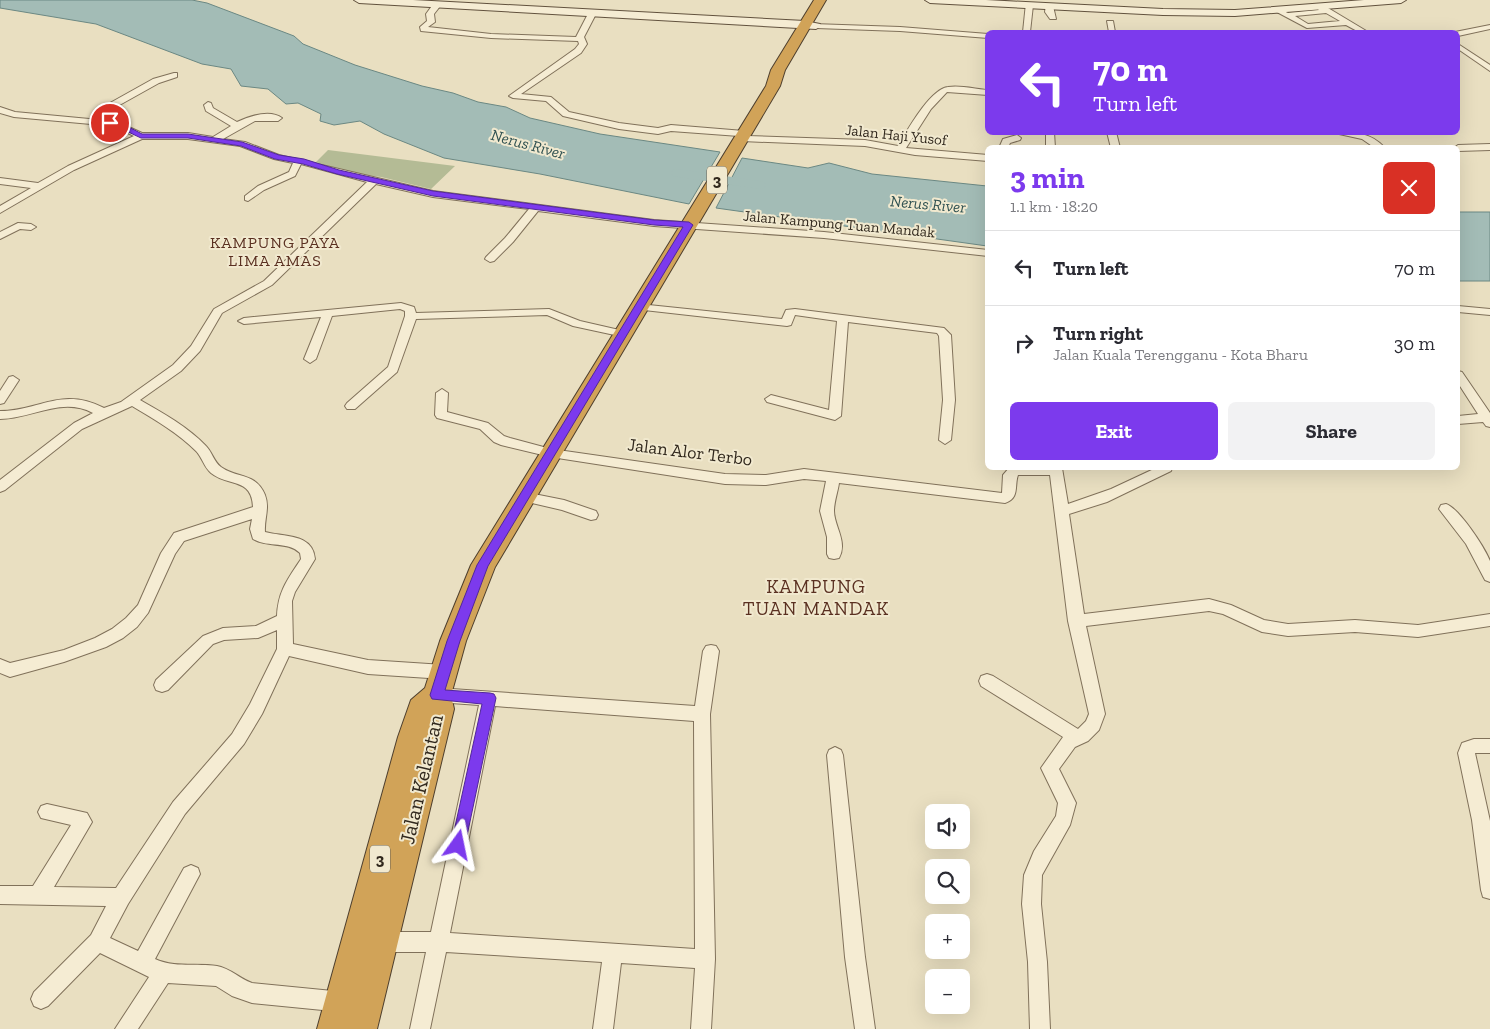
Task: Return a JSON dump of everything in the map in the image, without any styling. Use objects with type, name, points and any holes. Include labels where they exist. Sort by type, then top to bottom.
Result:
[{"type":"highway","name":"3","points":[[441,684],[454,641],[483,565],[774,85],[778,70],[808,25],[820,0]]},
{"type":"highway","name":"3","points":[[808,25],[831,0]]},
{"type":"highway","name":"Jalan Kelantan","points":[[359,1029],[440,709],[441,684]]},
{"type":"highway","name":"Jalan Kelantan","points":[[339,1015],[412,737],[421,709],[441,684]]},
{"type":"main road","points":[[360,0],[437,5],[452,2],[776,23]]},
{"type":"main road","points":[[930,0],[1029,5],[1054,4],[1184,12],[1283,13],[1401,0]]},
{"type":"street","points":[[1053,17],[1049,12],[1054,4]]},
{"type":"street","points":[[437,5],[430,14],[431,22],[424,29],[491,36],[580,39],[592,10]]},
{"type":"street","points":[[1026,30],[1029,5]]},
{"type":"street","points":[[1323,9],[1360,30]]},
{"type":"street","points":[[1283,13],[1307,26],[1346,22]]},
{"type":"street","points":[[776,23],[900,29],[985,36]]},
{"type":"street","points":[[1110,23],[1112,30]]},
{"type":"street","points":[[1460,34],[1490,27]]},
{"type":"street","name":"Jalan Haji Yusof","points":[[580,39],[583,44],[578,52],[513,96],[548,100],[562,112],[619,126],[658,131],[671,128],[740,140],[865,143],[900,150],[985,158]]},
{"type":"street","points":[[1460,47],[1490,69]]},
{"type":"street","points":[[102,122],[109,109],[113,106],[156,81],[174,75]]},
{"type":"street","points":[[900,150],[910,130],[942,91],[948,89],[985,93]]},
{"type":"street","points":[[208,105],[209,109],[237,126]]},
{"type":"street","points":[[0,110],[14,114],[102,122],[125,127],[141,136]]},
{"type":"street","points":[[215,140],[253,118],[268,116],[278,118]]},
{"type":"street","points":[[1357,135],[1372,139],[1378,145]]},
{"type":"street","points":[[0,210],[71,168],[141,136]]},
{"type":"street","name":"Jalan Kampung Tuan Mandak","points":[[141,136],[188,136],[242,144],[277,157],[433,194],[654,223],[693,219],[762,232],[824,236],[985,254]]},
{"type":"street","points":[[1004,145],[1006,141],[1016,138]]},
{"type":"street","points":[[1460,148],[1490,146]]},
{"type":"street","points":[[248,198],[261,188],[292,174],[298,161]]},
{"type":"street","points":[[0,487],[78,426],[132,401],[173,371],[190,355],[218,311],[268,283],[375,179]]},
{"type":"street","points":[[0,181],[38,186]]},
{"type":"street","points":[[490,259],[509,240],[536,207]]},
{"type":"street","points":[[0,236],[18,226],[31,227]]},
{"type":"street","points":[[244,321],[402,306],[410,309],[410,316],[393,369],[350,406]]},
{"type":"street","points":[[639,308],[787,323],[790,312],[940,330],[944,332],[949,400],[946,440]]},
{"type":"street","points":[[1460,309],[1490,312]]},
{"type":"street","points":[[410,316],[549,312],[576,324],[624,334]]},
{"type":"street","points":[[310,359],[328,313]]},
{"type":"street","points":[[771,399],[835,416],[843,319]]},
{"type":"street","points":[[1460,378],[1488,420]]},
{"type":"street","points":[[0,400],[13,380]]},
{"type":"street","name":"Jalan Alor Terbo","points":[[442,393],[440,412],[445,418],[468,421],[484,426],[499,439],[551,453],[725,479],[766,480],[797,474],[834,476],[884,484],[1005,498],[1009,495],[1010,474],[1014,470]]},
{"type":"street","points":[[41,998],[98,942],[121,897],[179,808],[238,739],[256,709],[285,649],[285,601],[288,591],[308,558],[309,553],[306,547],[300,544],[263,538],[258,535],[257,530],[261,510],[258,497],[252,486],[214,468],[202,449],[158,417],[132,401]]},
{"type":"street","points":[[0,415],[14,415],[50,404],[64,402],[92,406],[103,413]]},
{"type":"street","points":[[1460,420],[1488,420]]},
{"type":"street","points":[[1040,1029],[1038,964],[1032,907],[1033,876],[1038,859],[1064,818],[1066,808],[1064,796],[1052,776],[1050,768],[1069,742],[1079,738],[1093,725],[1097,714],[1076,621],[1065,544],[1063,510],[1056,470]]},
{"type":"street","points":[[1063,510],[1081,507],[1101,500],[1162,470]]},
{"type":"street","points":[[834,476],[827,511],[834,537],[834,554]]},
{"type":"street","points":[[524,497],[564,505],[591,515]]},
{"type":"street","points":[[1446,509],[1463,526],[1490,576]]},
{"type":"street","points":[[0,666],[10,670],[90,647],[119,633],[143,609],[178,537],[261,510]]},
{"type":"street","points":[[1076,621],[1209,605],[1226,610],[1262,626],[1288,630],[1355,626],[1418,631],[1490,620]]},
{"type":"street","points":[[162,685],[208,640],[215,636],[258,632],[285,619]]},
{"type":"street","points":[[285,649],[368,666],[490,698],[702,714]]},
{"type":"street","points":[[700,1029],[705,959],[702,714],[711,651]]},
{"type":"street","points":[[987,681],[1079,738]]},
{"type":"street","points":[[420,1029],[490,698]]},
{"type":"street","points":[[1490,746],[1474,746],[1468,748],[1466,753],[1483,797],[1490,890]]},
{"type":"street","points":[[835,755],[855,957],[865,1029]]},
{"type":"street","points":[[38,896],[83,822],[81,819],[47,812]]},
{"type":"street","points":[[142,964],[191,874]]},
{"type":"street","points":[[0,895],[121,897]]},
{"type":"street","points":[[98,942],[163,973],[219,976],[239,989],[252,994],[339,1015]]},
{"type":"street","points":[[381,942],[438,942],[705,959]]},
{"type":"street","points":[[603,1029],[613,953]]},
{"type":"street","points":[[125,1029],[135,1017],[163,973]]},
{"type":"green space","points":[[328,150],[455,166],[431,189],[381,177],[341,172],[316,162]]},
{"type":"water","points":[[0,0],[192,0],[207,3],[294,36],[303,44],[355,65],[478,102],[506,107],[530,118],[600,134],[720,152],[689,204],[540,174],[444,158],[384,134],[360,121],[334,125],[320,121],[321,114],[298,103],[286,104],[268,89],[241,86],[231,69],[202,64],[96,24],[0,8]]},
{"type":"water","points":[[742,158],[808,168],[829,163],[872,174],[985,186],[985,246],[716,208]]},
{"type":"water","points":[[1460,212],[1490,212],[1490,281],[1460,281]]},
{"type":"waterway","name":"Nerus River","points":[[678,173],[759,185]]},
{"type":"district","name":"KAMPUNG PAYA LIMA AMAS","points":[[275,251]]},
{"type":"district","name":"KAMPUNG TUAN MANDAK","points":[[816,597]]},
{"type":"route","points":[[110,123],[125,127],[141,136],[188,136],[247,145],[277,157],[433,194],[654,223],[689,225],[483,565],[454,641],[437,695],[490,698],[458,845]]}]
